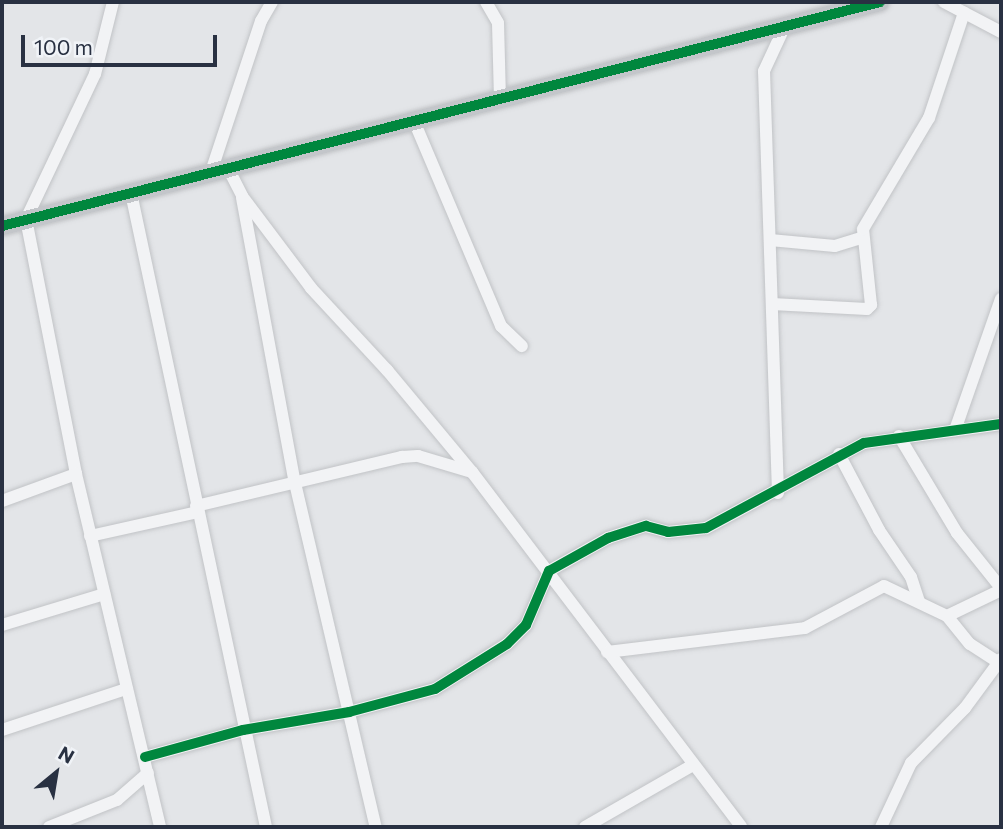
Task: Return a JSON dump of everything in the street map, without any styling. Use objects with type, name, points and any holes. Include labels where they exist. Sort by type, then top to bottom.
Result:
[{"type":"street","points":[[113,2],[95,74],[26,219],[76,474],[160,827]]},
{"type":"street","points":[[220,170],[261,22],[272,2]]},
{"type":"street","points":[[486,2],[498,23],[500,99]]},
{"type":"street","points":[[2,226],[783,30],[880,2]]},
{"type":"street","points":[[943,2],[1001,32]]},
{"type":"street","points":[[772,304],[867,309],[871,304],[861,238],[929,118],[964,13]]},
{"type":"street","points":[[778,492],[764,71],[783,30]]},
{"type":"street","points":[[414,121],[501,326],[522,346]]},
{"type":"street","points":[[220,170],[311,288],[387,370],[472,472],[549,571],[691,766],[741,827]]},
{"type":"street","points":[[131,193],[243,730],[266,827]]},
{"type":"street","points":[[242,196],[295,483],[376,827]]},
{"type":"street","points":[[770,240],[835,246],[861,238]]},
{"type":"street","points":[[955,430],[1001,299]]},
{"type":"street","points":[[145,757],[243,730],[349,712],[435,689],[507,644],[526,625],[549,571],[635,528],[668,532],[706,528],[778,492],[839,454],[864,443],[899,436],[936,436],[955,430],[1001,424]]},
{"type":"street","points":[[899,436],[957,533],[1001,589],[947,617]]},
{"type":"street","points":[[839,454],[879,530],[911,577],[919,602]]},
{"type":"street","points":[[90,536],[295,483],[418,456],[472,472]]},
{"type":"street","points":[[2,500],[76,474]]},
{"type":"street","points":[[607,652],[805,628],[884,586],[919,602],[928,611],[947,617],[971,645],[998,669],[965,708],[911,763],[881,827]]},
{"type":"street","points":[[2,625],[104,594]]},
{"type":"street","points":[[2,730],[126,689]]},
{"type":"street","points":[[585,827],[691,766]]},
{"type":"street","points":[[49,827],[117,800],[148,773]]},
{"type":"cycle path","points":[[2,226],[880,2]]},
{"type":"cycle path","points":[[145,757],[243,730],[349,712],[435,689],[507,644],[526,625],[549,571],[608,538],[646,526],[668,532],[706,528],[864,443],[1001,424]]}]
